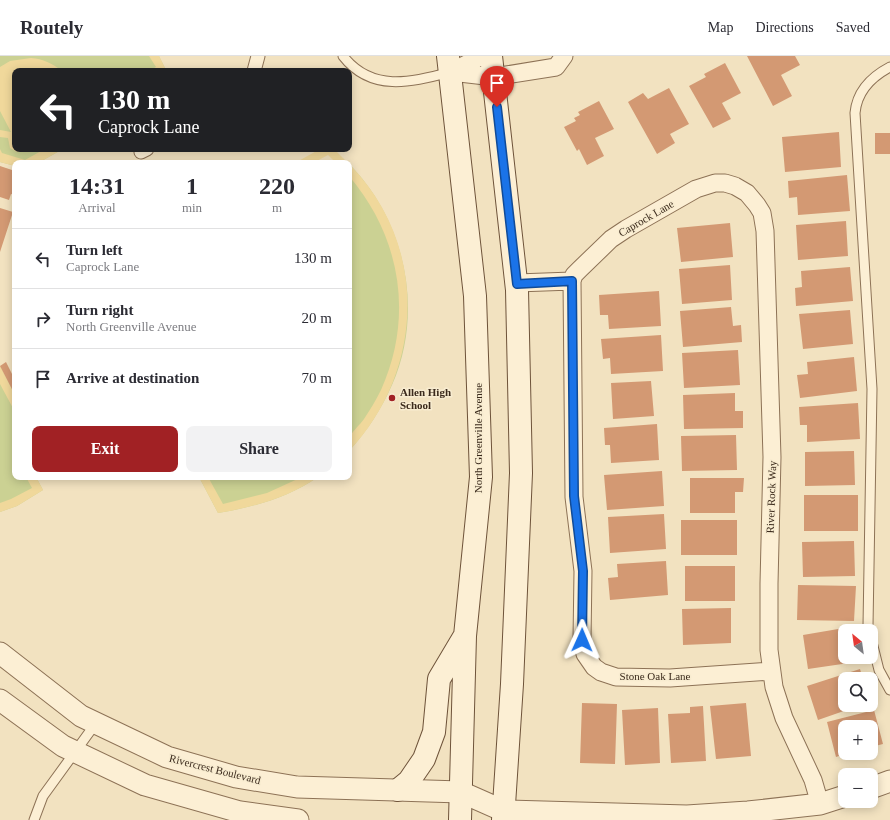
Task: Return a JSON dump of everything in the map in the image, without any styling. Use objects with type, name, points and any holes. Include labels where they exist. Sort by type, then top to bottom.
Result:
[{"type":"main road","name":"North Greenville Avenue","points":[[450,64],[475,296],[480,462],[480,478],[465,636],[460,820]]},
{"type":"main road","points":[[492,66],[517,284],[521,473],[512,684],[497,817]]},
{"type":"main road","points":[[398,790],[409,780],[424,759],[434,732],[439,679],[465,636]]},
{"type":"street","points":[[255,68],[258,56]]},
{"type":"street","points":[[450,64],[482,56]]},
{"type":"street","points":[[450,64],[556,67],[564,56]]},
{"type":"street","name":"Caprock Lane","points":[[572,281],[574,275],[618,234],[696,189],[705,185],[725,183],[742,189]]},
{"type":"street","name":"River Rock Way","points":[[742,189],[752,199],[762,213],[765,231],[772,429],[768,604],[771,671],[784,718],[813,780],[820,804]]},
{"type":"street","points":[[517,284],[572,281]]},
{"type":"street","name":"Stone Oak Lane","points":[[572,281],[574,496],[583,571],[582,640],[585,654],[594,667],[601,672],[616,677],[670,678],[771,671]]},
{"type":"street","name":"Rivercrest Boulevard","points":[[0,653],[81,716],[167,757],[236,776],[297,787],[460,792],[497,817],[687,816],[748,812],[820,804],[838,798]]},
{"type":"street","points":[[0,700],[63,746],[146,785],[240,812],[298,820]]},
{"type":"street","points":[[878,785],[890,781]]},
{"type":"lane","points":[[343,56],[352,66],[366,76],[379,81],[413,81],[450,64]]},
{"type":"lane","points":[[868,624],[872,389],[855,113],[858,97],[864,87],[873,78],[890,67]]},
{"type":"lane","points":[[878,664],[879,670],[890,690]]},
{"type":"lane","points":[[34,820],[43,796],[96,723]]},
{"type":"green space","points":[[0,56],[159,56],[165,68],[12,68],[12,152],[58,152],[43,160],[12,160],[12,165],[0,162]]},
{"type":"green space","points":[[352,168],[368,187],[384,212],[396,239],[404,268],[408,297],[407,327],[402,357],[392,385],[383,403],[362,436],[352,448]]},
{"type":"green space","points":[[0,366],[12,389],[12,480],[38,480],[43,490],[17,506],[0,512]]},
{"type":"green space","points":[[201,480],[313,480],[294,491],[270,501],[218,513]]},
{"type":"sand","points":[[149,56],[159,56],[165,68],[154,68],[156,67]]},
{"type":"sand","points":[[31,58],[40,59],[58,68],[12,68],[12,149],[10,148],[8,138],[0,137],[0,130],[11,132],[0,111],[0,67],[10,61]]},
{"type":"sand","points":[[0,149],[2,153],[25,160],[12,160],[12,165],[0,162]]},
{"type":"sand","points":[[39,152],[58,152],[43,160],[25,160]]},
{"type":"sand","points":[[315,152],[337,152],[345,160],[333,160],[328,155],[319,160],[300,160]]},
{"type":"sand","points":[[352,168],[375,196],[393,231],[404,269],[408,307],[403,346],[392,383],[374,419],[352,447],[352,434],[364,419],[381,390],[391,362],[397,334],[399,306],[397,278],[391,251],[381,225],[367,200],[352,180]]},
{"type":"sand","points":[[0,366],[12,389],[12,406],[0,384]]},
{"type":"sand","points":[[28,480],[38,480],[43,490],[17,506],[0,512],[0,503],[32,488]]},
{"type":"sand","points":[[201,480],[210,480],[223,504],[267,493],[295,480],[313,480],[294,491],[270,501],[218,513]]},
{"type":"building","points":[[747,56],[795,56],[800,65],[781,75],[792,96],[773,106]]},
{"type":"building","points":[[725,63],[741,93],[722,103],[731,119],[713,128],[689,86],[706,77],[704,74]]},
{"type":"building","points":[[669,88],[689,124],[670,134],[675,143],[657,154],[628,102],[643,93],[648,99]]},
{"type":"building","points":[[599,101],[614,129],[595,138],[604,156],[587,165],[579,149],[577,151],[564,127],[576,121],[574,118],[580,115],[578,112]]},
{"type":"building","points":[[839,132],[841,167],[785,172],[782,137]]},
{"type":"building","points":[[875,133],[890,133],[890,154],[875,154]]},
{"type":"building","points":[[0,166],[12,170],[12,194],[9,200],[0,197]]},
{"type":"building","points":[[847,175],[850,211],[798,215],[797,197],[789,198],[788,181]]},
{"type":"building","points":[[0,208],[12,212],[12,215],[0,252]]},
{"type":"building","points":[[846,221],[848,256],[798,260],[796,225]]},
{"type":"building","points":[[730,223],[733,257],[681,262],[677,228]]},
{"type":"building","points":[[730,265],[732,300],[682,304],[679,269]]},
{"type":"building","points":[[850,267],[853,301],[796,306],[795,288],[802,287],[801,271]]},
{"type":"building","points":[[659,291],[661,326],[609,329],[608,315],[600,315],[599,295]]},
{"type":"building","points":[[731,307],[733,326],[741,325],[742,342],[683,347],[680,311]]},
{"type":"building","points":[[850,310],[853,344],[803,349],[799,314]]},
{"type":"building","points":[[661,335],[663,371],[611,374],[610,358],[603,359],[601,339]]},
{"type":"building","points":[[738,350],[740,385],[684,388],[682,353]]},
{"type":"building","points":[[854,357],[857,391],[800,398],[797,375],[808,374],[807,362]]},
{"type":"building","points":[[6,362],[12,374],[12,389],[0,366]]},
{"type":"building","points":[[651,381],[654,416],[613,419],[611,383]]},
{"type":"building","points":[[735,393],[735,411],[743,411],[743,428],[684,429],[683,395]]},
{"type":"building","points":[[858,403],[860,439],[807,442],[807,425],[800,425],[799,407]]},
{"type":"building","points":[[657,424],[659,460],[611,463],[610,445],[605,445],[604,428]]},
{"type":"building","points":[[736,435],[737,470],[682,471],[681,436]]},
{"type":"building","points":[[854,451],[855,485],[805,486],[805,452]]},
{"type":"building","points":[[662,471],[664,506],[607,510],[604,475]]},
{"type":"building","points":[[690,478],[744,478],[743,492],[735,492],[735,513],[690,513]]},
{"type":"building","points":[[804,495],[858,495],[858,531],[804,531]]},
{"type":"building","points":[[664,514],[666,549],[610,553],[608,517]]},
{"type":"building","points":[[681,520],[737,520],[737,555],[681,555]]},
{"type":"building","points":[[854,541],[855,576],[803,577],[802,542]]},
{"type":"building","points":[[666,561],[668,595],[610,600],[608,578],[618,577],[617,564]]},
{"type":"building","points":[[685,566],[735,566],[735,601],[685,601]]},
{"type":"building","points":[[798,585],[856,586],[854,621],[797,620]]},
{"type":"building","points":[[731,608],[731,643],[683,645],[682,609]]},
{"type":"building","points":[[838,629],[838,664],[842,664],[808,669],[803,635]]},
{"type":"building","points":[[860,669],[861,672],[851,672]]},
{"type":"building","points":[[838,676],[838,712],[841,712],[818,720],[807,686]]},
{"type":"building","points":[[582,703],[617,704],[615,764],[580,763]]},
{"type":"building","points":[[746,703],[751,756],[716,759],[710,706]]},
{"type":"building","points":[[703,706],[706,761],[671,763],[668,714],[690,713],[690,707]]},
{"type":"building","points":[[658,708],[660,763],[625,765],[622,710]]},
{"type":"building","points":[[866,712],[875,712],[877,720],[838,720],[838,756],[836,757],[827,722]]},
{"type":"building","points":[[878,725],[883,744],[878,745]]},
{"type":"place","name":"Allen High School","points":[[392,398]]},
{"type":"route","points":[[497,107],[517,284],[572,281],[574,496],[583,571],[582,640]]}]
